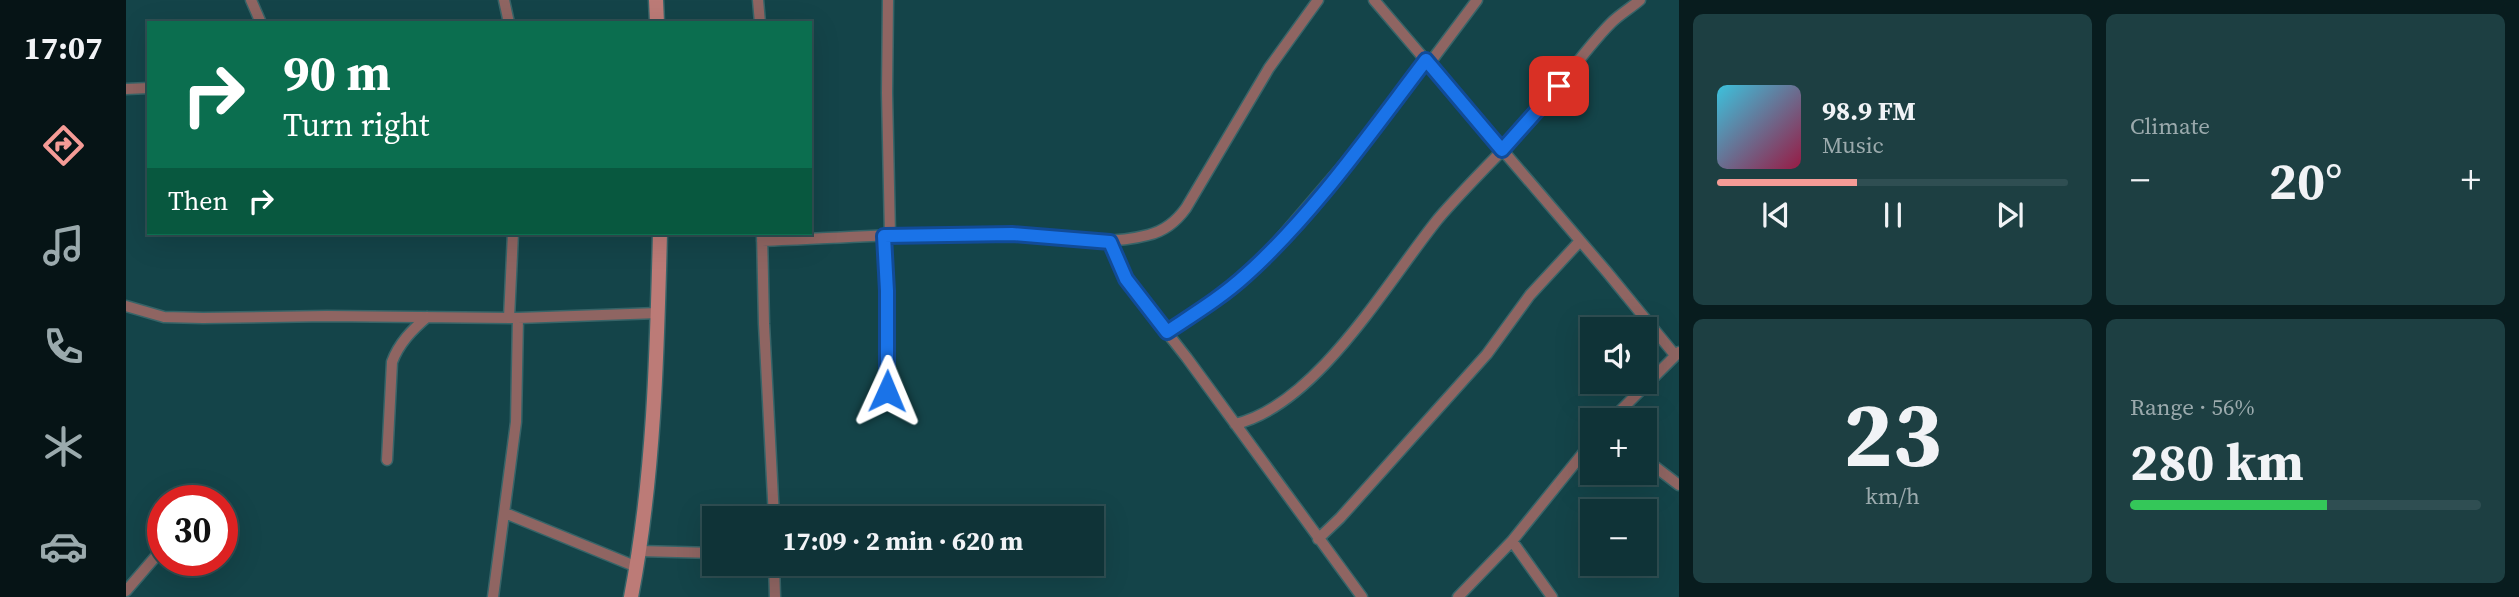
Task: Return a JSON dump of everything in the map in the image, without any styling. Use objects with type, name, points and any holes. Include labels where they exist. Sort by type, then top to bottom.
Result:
[{"type":"main road","points":[[656,0],[657,21]]},
{"type":"main road","points":[[631,597],[640,551],[651,436],[660,235]]},
{"type":"street","points":[[251,0],[260,21]]},
{"type":"street","points":[[504,0],[509,21]]},
{"type":"street","points":[[758,0],[760,21]]},
{"type":"street","points":[[887,391],[888,0]]},
{"type":"street","points":[[773,506],[762,237],[1017,234],[1110,242],[1161,232],[1180,216],[1269,68],[1318,0]]},
{"type":"street","points":[[1374,0],[1677,353],[1623,408]]},
{"type":"street","points":[[1167,332],[1228,290],[1260,262],[1334,177],[1477,0]]},
{"type":"street","points":[[1235,424],[1253,419],[1276,406],[1323,365],[1371,309],[1445,212],[1534,117],[1606,28],[1640,0]]},
{"type":"street","points":[[126,89],[147,88]]},
{"type":"street","points":[[493,597],[517,405],[513,235]]},
{"type":"street","points":[[1318,539],[1487,355],[1530,295],[1580,241]]},
{"type":"street","points":[[1110,242],[1126,279],[1362,597]]},
{"type":"street","points":[[126,306],[153,314],[177,317],[514,318],[658,313]]},
{"type":"street","points":[[387,460],[392,362],[409,332],[427,317]]},
{"type":"street","points":[[1458,597],[1512,541],[1580,457]]},
{"type":"street","points":[[1657,468],[1679,485]]},
{"type":"street","points":[[505,513],[637,567]]},
{"type":"street","points":[[1512,541],[1552,597]]},
{"type":"street","points":[[640,551],[702,553]]},
{"type":"street","points":[[126,591],[147,567]]},
{"type":"street","points":[[774,576],[775,597]]},
{"type":"route","points":[[887,391],[884,236],[1012,234],[1110,242],[1126,279],[1167,332],[1228,290],[1260,262],[1323,191],[1426,60],[1502,150],[1559,86]]}]
